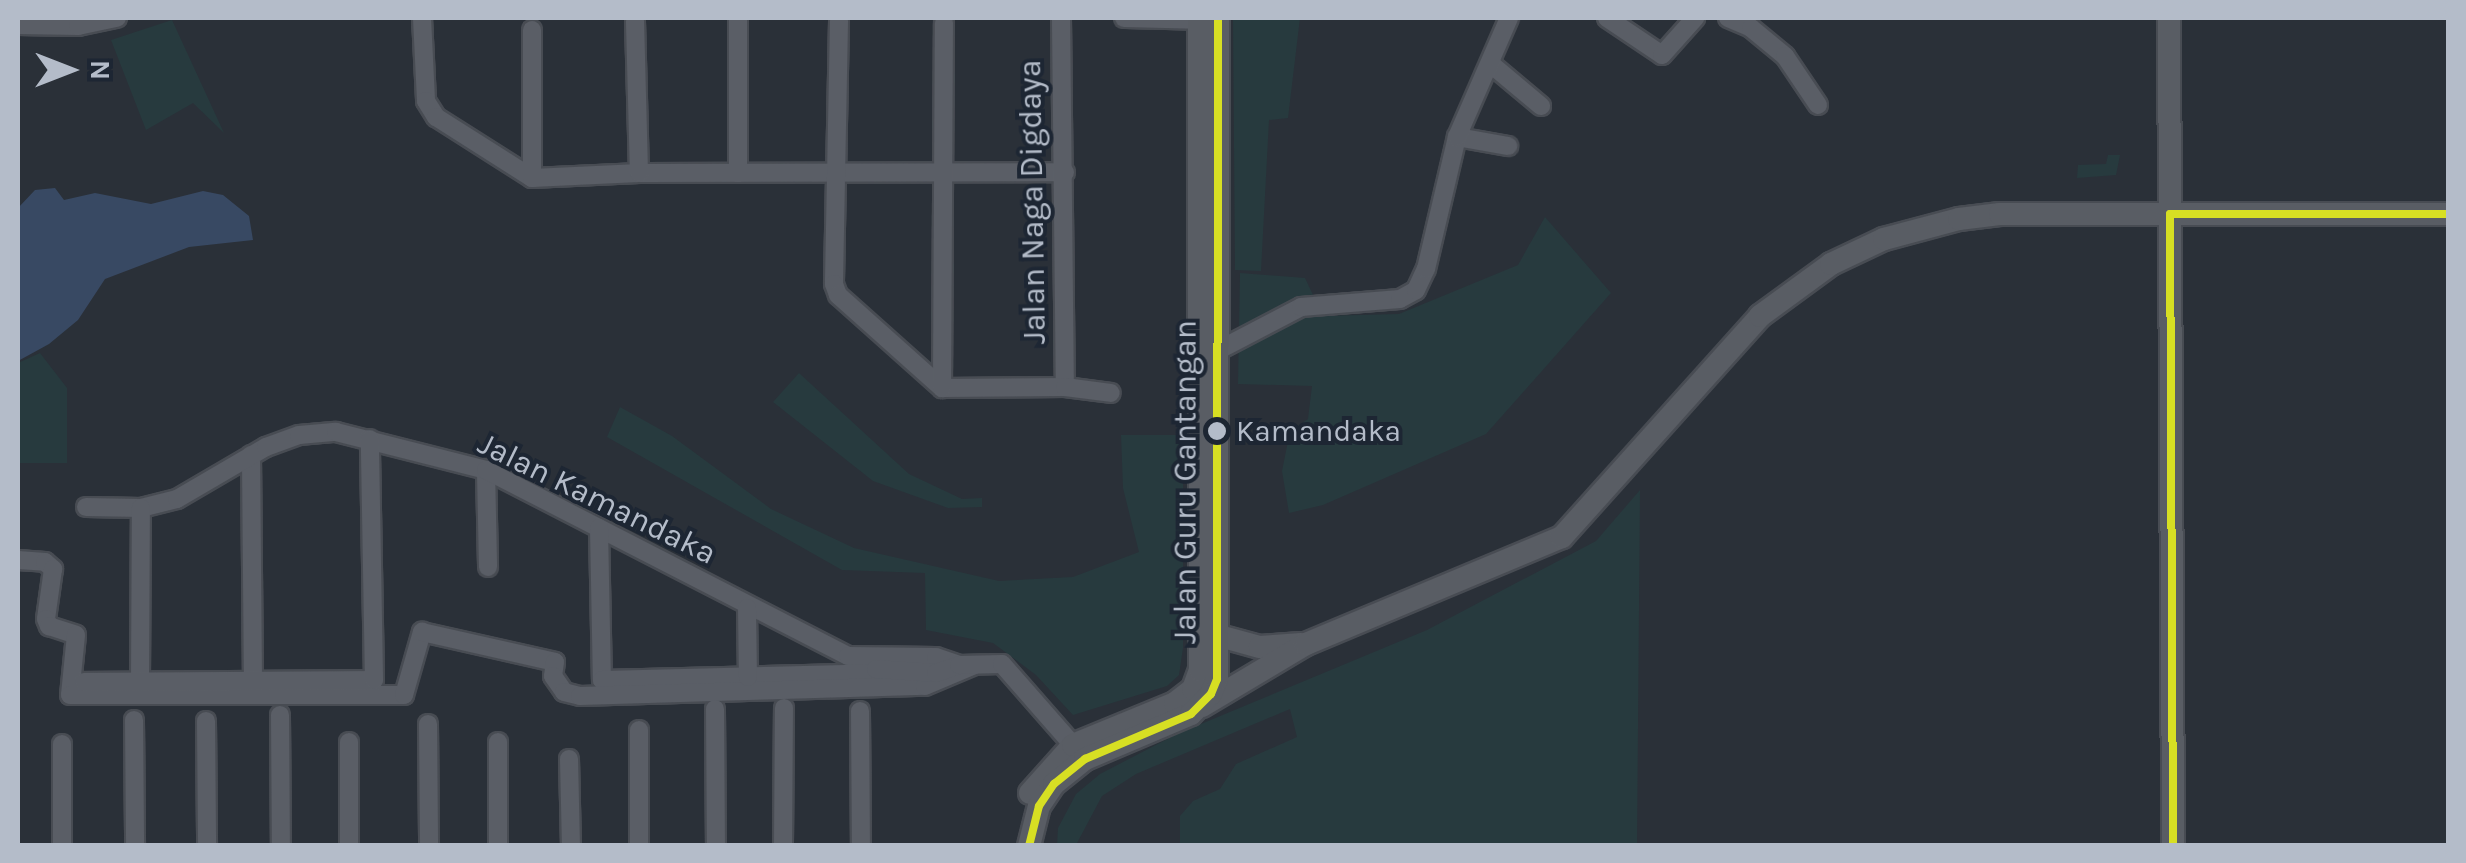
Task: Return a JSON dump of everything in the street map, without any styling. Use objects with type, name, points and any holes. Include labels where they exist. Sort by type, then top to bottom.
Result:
[{"type":"street","points":[[18,25],[117,18]]},
{"type":"street","points":[[422,18],[426,102],[436,117],[532,178],[639,173],[1064,172]]},
{"type":"street","points":[[738,18],[738,173]]},
{"type":"street","name":"Jalan Naga Digdaya","points":[[1061,18],[1064,387]]},
{"type":"street","points":[[1124,18],[1209,19]]},
{"type":"street","points":[[1217,351],[1301,307],[1400,299],[1416,290],[1426,269],[1457,136],[1510,18]]},
{"type":"street","points":[[1607,18],[1662,55],[1695,18]]},
{"type":"street","points":[[1728,18],[1759,34],[1785,56],[1818,104]]},
{"type":"street","points":[[2169,18],[2173,846]]},
{"type":"street","name":"Jalan Guru Gantangan","points":[[1014,846],[1034,785],[1079,752],[1185,697],[1200,670],[1211,633],[1217,351],[1209,19]]},
{"type":"street","name":"Jalan Guru Gantangan","points":[[1029,846],[1044,796],[1079,752],[1202,706],[1218,678],[1211,633],[1209,19]]},
{"type":"street","points":[[634,21],[639,173]]},
{"type":"street","points":[[839,21],[834,284],[838,296],[942,388],[1064,387],[1111,393]]},
{"type":"street","points":[[942,388],[944,24]]},
{"type":"street","points":[[532,30],[532,178]]},
{"type":"street","points":[[1492,65],[1541,106]]},
{"type":"street","points":[[1457,136],[1508,146]]},
{"type":"street","points":[[1202,706],[1306,644],[1573,530],[1760,316],[1831,264],[1884,239],[1959,219],[2000,214],[2448,214]]},
{"type":"street","name":"Jalan Kamandaka","points":[[86,508],[141,508],[203,486],[251,455],[299,435],[336,432],[370,439],[486,470],[747,608],[885,673],[936,673],[967,665],[1002,664],[1079,752]]},
{"type":"street","points":[[84,682],[374,680],[370,439]]},
{"type":"street","points":[[251,455],[253,679]]},
{"type":"street","points":[[486,470],[488,567]]},
{"type":"street","points":[[140,681],[141,508]]},
{"type":"street","points":[[600,528],[602,680],[885,673]]},
{"type":"street","points":[[18,560],[45,562],[53,569],[46,620],[49,626],[76,635],[70,695],[404,695],[422,632],[554,662],[553,676],[564,692],[580,696],[925,686],[967,665]]},
{"type":"street","points":[[747,608],[748,676]]},
{"type":"street","points":[[1211,633],[1260,647],[1306,644]]},
{"type":"street","name":"Jalan Kamandaka","points":[[848,656],[936,657],[967,665]]},
{"type":"street","points":[[783,846],[784,708]]},
{"type":"street","points":[[715,709],[716,846]]},
{"type":"street","points":[[860,711],[861,846]]},
{"type":"street","points":[[280,715],[281,846]]},
{"type":"street","points":[[134,720],[135,846]]},
{"type":"street","points":[[206,722],[207,846]]},
{"type":"street","points":[[428,724],[428,846]]},
{"type":"street","points":[[639,730],[640,846]]},
{"type":"street","points":[[349,742],[349,846]]},
{"type":"street","points":[[498,742],[498,846]]},
{"type":"street","points":[[62,744],[62,846]]},
{"type":"street","points":[[569,759],[571,846]]},
{"type":"green space","points":[[1233,18],[1300,18],[1288,118],[1269,120],[1261,271],[1235,270]]},
{"type":"green space","points":[[172,20],[224,133],[193,103],[146,130],[111,40]]},
{"type":"green space","points":[[2108,155],[2120,155],[2116,175],[2077,178],[2078,165],[2106,164]]},
{"type":"green space","points":[[1545,217],[1611,293],[1486,434],[1323,505],[1289,513],[1282,471],[1290,431],[1308,419],[1312,386],[1238,384],[1240,273],[1305,278],[1323,316],[1399,314],[1518,265]]},
{"type":"green space","points":[[40,353],[67,388],[67,463],[18,463],[18,363]]},
{"type":"green space","points":[[799,373],[909,474],[962,499],[982,498],[982,507],[948,508],[873,481],[773,402]]},
{"type":"green space","points":[[620,407],[672,436],[771,509],[854,548],[999,581],[1073,577],[1139,552],[1123,488],[1121,435],[1183,435],[1183,648],[1179,675],[1167,686],[1073,715],[1036,675],[993,643],[926,630],[925,573],[842,570],[607,437]]},
{"type":"green space","points":[[1640,490],[1637,845],[1180,845],[1180,816],[1193,801],[1220,789],[1236,764],[1297,737],[1290,709],[1136,774],[1102,796],[1076,845],[1057,845],[1058,828],[1076,794],[1100,774],[1177,734],[1427,630],[1596,541]]},
{"type":"water","points":[[55,188],[64,200],[95,193],[151,204],[203,191],[223,195],[249,216],[253,240],[189,247],[105,279],[78,320],[49,344],[18,361],[18,208],[35,190]]},
{"type":"transit line","points":[[1029,846],[1039,806],[1054,784],[1085,759],[1191,714],[1211,694],[1217,679],[1218,18]]},
{"type":"transit line","points":[[2173,846],[2170,214],[2448,214]]},
{"type":"place","name":"Kamandaka","points":[[1217,431]]}]
